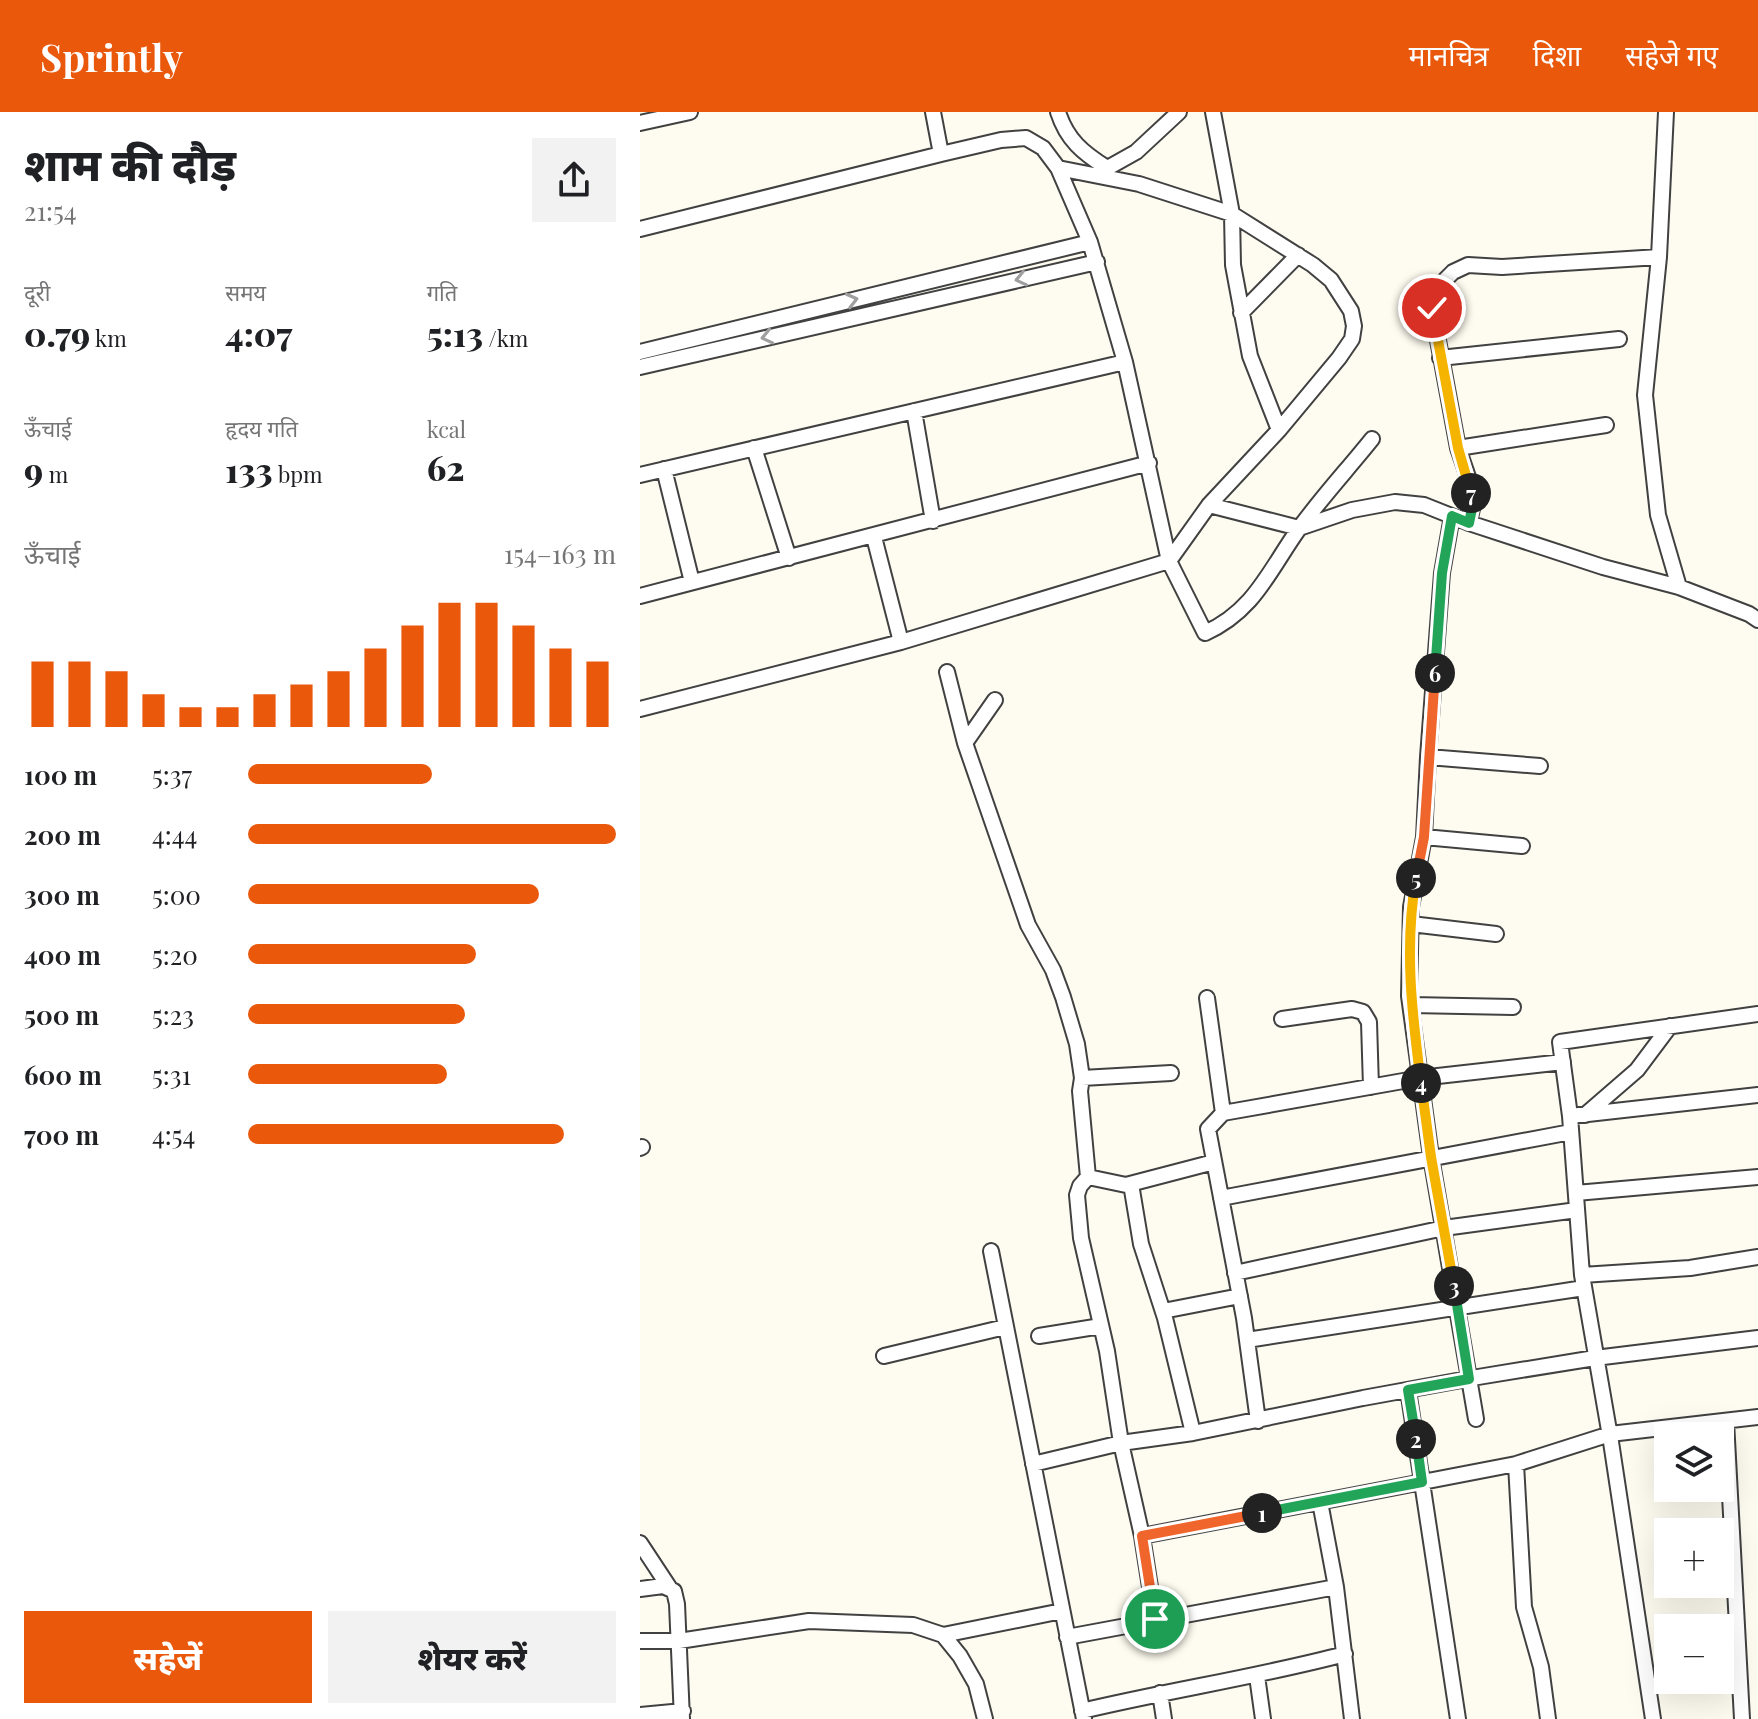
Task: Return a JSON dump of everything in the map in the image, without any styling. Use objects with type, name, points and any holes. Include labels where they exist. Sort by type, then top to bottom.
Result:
[{"type":"street","points":[[640,114],[646,112]]},
{"type":"street","points":[[640,123],[690,112]]},
{"type":"street","points":[[933,112],[941,154]]},
{"type":"street","points":[[1058,112],[1070,139],[1101,172]]},
{"type":"street","points":[[1101,172],[1136,152],[1179,112]]},
{"type":"street","points":[[1213,112],[1232,214],[1233,265],[1241,313],[1250,356],[1279,430]]},
{"type":"street","points":[[1666,112],[1659,257],[1645,395],[1658,515],[1679,587]]},
{"type":"street","points":[[640,229],[1001,140],[1026,138],[1043,148],[1058,168],[1097,262],[1125,362],[1169,561],[1205,633],[1224,624],[1250,603],[1299,528],[1372,439]]},
{"type":"street","points":[[640,709],[901,642],[1169,561],[1209,505],[1279,430],[1352,339],[1354,326],[1351,311],[1331,280],[1298,255],[1232,214],[1101,172],[1058,168]]},
{"type":"street","points":[[640,352],[1090,242]]},
{"type":"street","points":[[1241,313],[1298,255]]},
{"type":"street","points":[[1469,523],[1473,504],[1458,448],[1432,308],[1443,282],[1453,272],[1468,265],[1502,267],[1659,257]]},
{"type":"street","points":[[640,367],[1097,262]]},
{"type":"street","points":[[1440,358],[1619,339]]},
{"type":"street","points":[[640,475],[1125,362]]},
{"type":"street","points":[[914,411],[933,521]]},
{"type":"street","points":[[1458,448],[1606,425]]},
{"type":"street","points":[[754,448],[789,558]]},
{"type":"street","points":[[640,596],[1149,463]]},
{"type":"street","points":[[664,469],[692,582]]},
{"type":"street","points":[[1209,505],[1299,528],[1352,510],[1395,502],[1424,505],[1603,567],[1679,587],[1758,620]]},
{"type":"street","points":[[1452,516],[1442,573],[1424,837],[1411,907],[1411,1005],[1431,1157],[1476,1419]]},
{"type":"street","points":[[874,537],[901,642]]},
{"type":"street","points":[[947,672],[965,743],[1028,925],[1053,970],[1077,1044],[1088,1177],[1080,1186],[1078,1206],[1084,1251],[1142,1536],[1155,1619]]},
{"type":"street","points":[[965,743],[995,700]]},
{"type":"street","points":[[1428,757],[1540,766]]},
{"type":"street","points":[[1424,837],[1522,846]]},
{"type":"street","points":[[1411,924],[1496,934]]},
{"type":"street","points":[[1207,998],[1223,1113]]},
{"type":"street","points":[[1411,1005],[1513,1007]]},
{"type":"street","points":[[1282,1019],[1352,1009],[1363,1012],[1369,1022],[1371,1087]]},
{"type":"street","points":[[1578,1115],[1560,1042],[1758,1014]]},
{"type":"street","points":[[1653,1719],[1610,1434],[1583,1281],[1571,1132],[1578,1115],[1637,1070],[1670,1026]]},
{"type":"street","points":[[1258,1421],[1240,1296],[1208,1129],[1223,1113],[1420,1078],[1563,1062]]},
{"type":"street","points":[[1082,1078],[1171,1073]]},
{"type":"street","points":[[1578,1115],[1758,1095]]},
{"type":"street","points":[[1221,1198],[1571,1132]]},
{"type":"street","points":[[1088,1177],[1131,1184],[1214,1162]]},
{"type":"street","points":[[1576,1193],[1758,1177]]},
{"type":"street","points":[[1131,1184],[1141,1244],[1163,1311],[1193,1433]]},
{"type":"street","points":[[1235,1273],[1444,1228],[1577,1210]]},
{"type":"street","points":[[991,1251],[1083,1715],[1160,1693],[1257,1676],[1345,1654]]},
{"type":"street","points":[[1247,1340],[1583,1281],[1758,1257]]},
{"type":"street","points":[[1163,1311],[1240,1296]]},
{"type":"street","points":[[1039,1336],[1101,1326]]},
{"type":"street","points":[[884,1356],[1005,1327]]},
{"type":"street","points":[[1033,1464],[1121,1443],[1193,1433],[1469,1379],[1595,1358],[1758,1338]]},
{"type":"street","points":[[1408,1390],[1458,1719]]},
{"type":"street","points":[[1142,1536],[1516,1464],[1610,1434],[1758,1417]]},
{"type":"street","points":[[1726,1421],[1742,1719]]},
{"type":"street","points":[[1516,1464],[1524,1607],[1541,1667],[1548,1719]]},
{"type":"street","points":[[1320,1502],[1336,1587],[1352,1719]]},
{"type":"street","points":[[640,1543],[674,1591],[682,1715],[640,1715]]},
{"type":"street","points":[[640,1589],[669,1587]]},
{"type":"street","points":[[1067,1637],[1336,1587]]},
{"type":"street","points":[[640,1641],[679,1641],[809,1621],[913,1625],[943,1635],[1062,1611]]},
{"type":"street","points":[[943,1635],[976,1684],[985,1719]]},
{"type":"street","points":[[1257,1676],[1263,1719]]},
{"type":"street","points":[[1160,1693],[1164,1719]]},
{"type":"route","points":[[1155,1619],[1142,1536],[1422,1482],[1408,1390],[1469,1379],[1431,1157],[1409,996],[1411,907],[1424,837],[1442,573],[1452,516],[1469,523],[1473,504],[1458,448],[1432,308]]}]
